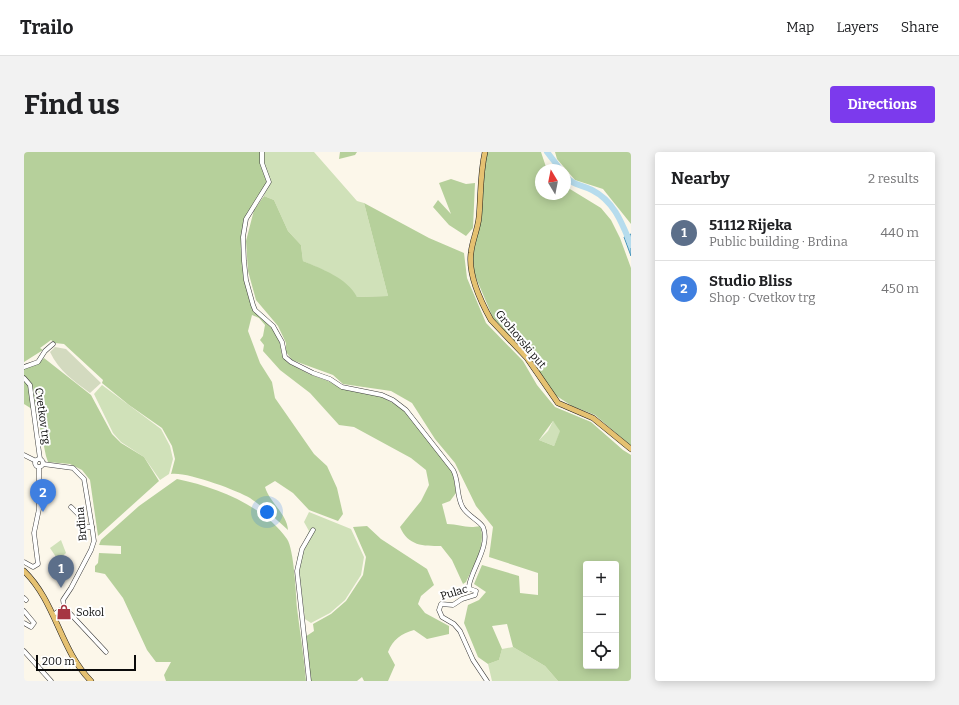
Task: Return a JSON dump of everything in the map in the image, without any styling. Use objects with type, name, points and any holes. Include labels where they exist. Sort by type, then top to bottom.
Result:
[{"type":"main road","name":"Grohovski put","points":[[484,152],[481,171],[479,217],[470,254],[470,263],[472,274],[487,313],[491,320],[527,358],[558,403],[593,418],[631,449]]},
{"type":"main road","points":[[24,571],[36,584],[53,615],[64,641],[83,673],[91,681]]},
{"type":"street","name":"Pulac","points":[[262,152],[262,163],[269,182],[246,219],[242,237],[246,280],[256,310],[273,326],[282,342],[285,357],[291,362],[313,373],[330,379],[342,387],[382,395],[402,407],[456,474],[462,506],[484,529],[482,552],[468,586],[470,589],[476,591],[475,595],[462,599],[453,605],[441,604],[439,610],[444,619],[454,624],[460,630],[473,660],[487,681]]},
{"type":"street","points":[[24,367],[38,362],[45,351],[53,344]]},
{"type":"street","name":"Cvetkov trg","points":[[24,378],[30,385],[38,460],[36,466],[39,467]]},
{"type":"street","points":[[24,455],[38,460]]},
{"type":"street","name":"Cvetkov trg","points":[[38,460],[43,464]]},
{"type":"street","points":[[24,562],[30,566],[36,567],[38,561],[34,533],[39,509],[39,467],[43,464]]},
{"type":"street","name":"Brdina","points":[[43,464],[74,468],[84,479],[92,527],[94,541],[91,550],[63,600],[64,607]]},
{"type":"street","points":[[71,507],[86,527],[92,527]]},
{"type":"street","points":[[309,681],[297,571],[302,549],[313,530]]},
{"type":"street","points":[[53,615],[64,607],[106,652]]},
{"type":"street","points":[[24,611],[34,623],[31,627],[24,623]]},
{"type":"street","points":[[24,651],[51,681]]},
{"type":"green space","points":[[24,152],[260,152],[260,164],[267,182],[245,219],[241,237],[244,279],[250,301],[256,313],[272,327],[280,343],[282,355],[287,362],[309,374],[328,381],[341,388],[382,397],[402,408],[453,473],[456,493],[450,501],[442,504],[447,524],[471,527],[480,526],[482,533],[479,554],[466,582],[463,584],[452,560],[441,546],[417,544],[407,538],[400,527],[421,501],[429,485],[426,470],[411,458],[354,427],[339,425],[310,393],[280,370],[263,351],[264,345],[260,340],[263,336],[265,325],[259,318],[252,315],[248,331],[260,363],[272,382],[275,398],[314,454],[327,466],[337,488],[343,514],[338,521],[309,510],[293,493],[275,481],[265,487],[267,493],[285,519],[288,530],[250,498],[223,486],[199,478],[187,475],[171,474],[175,459],[172,446],[162,428],[129,405],[102,383],[103,380],[64,344],[55,343],[51,340],[40,348],[43,350],[24,362]]},
{"type":"green space","points":[[260,152],[314,152],[357,201],[364,203],[388,296],[357,297],[325,271],[303,261],[301,245],[288,231],[274,200],[264,196],[267,179],[260,164]]},
{"type":"green space","points":[[340,152],[357,152],[355,155],[339,159]]},
{"type":"green space","points":[[487,152],[541,152],[545,164],[535,164],[535,200],[571,200],[571,190],[601,208],[611,220],[620,238],[631,268],[631,446],[595,415],[572,406],[555,395],[529,356],[493,318],[474,273],[473,261],[473,251],[482,217],[482,185]]},
{"type":"green space","points":[[555,152],[631,152],[631,224],[603,189],[575,180],[571,175],[571,164],[561,164],[557,159]]},
{"type":"green space","points":[[451,179],[466,184],[475,183],[473,228],[466,236],[449,225],[433,207],[438,200],[451,214],[439,183]]},
{"type":"green space","points":[[264,196],[274,200],[288,231],[301,245],[303,261],[341,279],[353,290],[357,297],[388,296],[364,203],[429,238],[464,253],[467,278],[486,323],[523,361],[537,385],[555,407],[591,422],[623,450],[631,455],[631,681],[558,681],[545,666],[513,647],[507,624],[492,626],[502,649],[499,660],[488,664],[478,657],[464,623],[468,605],[479,600],[486,592],[474,584],[482,565],[519,576],[520,593],[538,595],[538,573],[489,557],[493,527],[476,506],[455,463],[435,439],[412,403],[391,391],[343,384],[333,375],[292,360],[286,352],[286,343],[278,326],[256,300],[248,271],[246,241],[254,210]],"holes":[[[553,421],[560,431],[554,446],[539,440]]]},
{"type":"green space","points":[[55,347],[66,349],[101,383],[90,393],[78,384],[62,370],[54,359],[50,352]]},
{"type":"green space","points":[[44,358],[91,395],[112,434],[121,443],[144,457],[159,481],[98,536],[90,480],[82,470],[70,464],[48,462],[46,456],[31,385],[28,379],[24,377],[24,369],[39,363]]},
{"type":"green space","points":[[24,380],[28,385],[32,409],[24,404]]},
{"type":"green space","points":[[102,385],[161,429],[170,446],[173,459],[169,474],[160,480],[144,457],[121,442],[113,433],[94,394]]},
{"type":"green space","points":[[553,421],[561,430],[554,446],[539,440],[548,431]]},
{"type":"green space","points":[[177,479],[192,482],[238,499],[265,516],[287,539],[293,562],[306,681],[166,681],[164,675],[171,662],[156,662],[147,650],[123,598],[105,574],[95,572],[95,566],[98,563],[99,553],[121,554],[121,546],[99,545],[101,540],[139,506]]},
{"type":"green space","points":[[309,512],[351,529],[364,557],[361,575],[345,600],[330,613],[311,623],[305,619],[297,557],[309,531],[304,522]]},
{"type":"green space","points":[[367,526],[381,539],[427,569],[434,585],[421,596],[418,604],[425,613],[449,626],[449,634],[427,639],[414,630],[405,633],[395,640],[388,652],[395,665],[388,681],[364,681],[362,677],[357,681],[311,681],[305,637],[314,631],[313,624],[331,614],[346,601],[363,575],[366,557],[353,527]]},
{"type":"green space","points":[[61,540],[66,553],[58,560],[50,548]]},
{"type":"green space","points":[[513,647],[545,666],[558,681],[492,681],[488,664],[499,660],[502,649]]},
{"type":"water","points":[[631,234],[631,256],[624,237]]},
{"type":"waterway","points":[[547,152],[556,164]]},
{"type":"waterway","points":[[571,181],[592,190],[612,206],[631,245]]},
{"type":"place","name":"Studio Bliss","points":[[43,512]]},
{"type":"place","name":"51112 Rijeka","points":[[61,588]]},
{"type":"place","name":"Sokol","points":[[64,612]]}]
